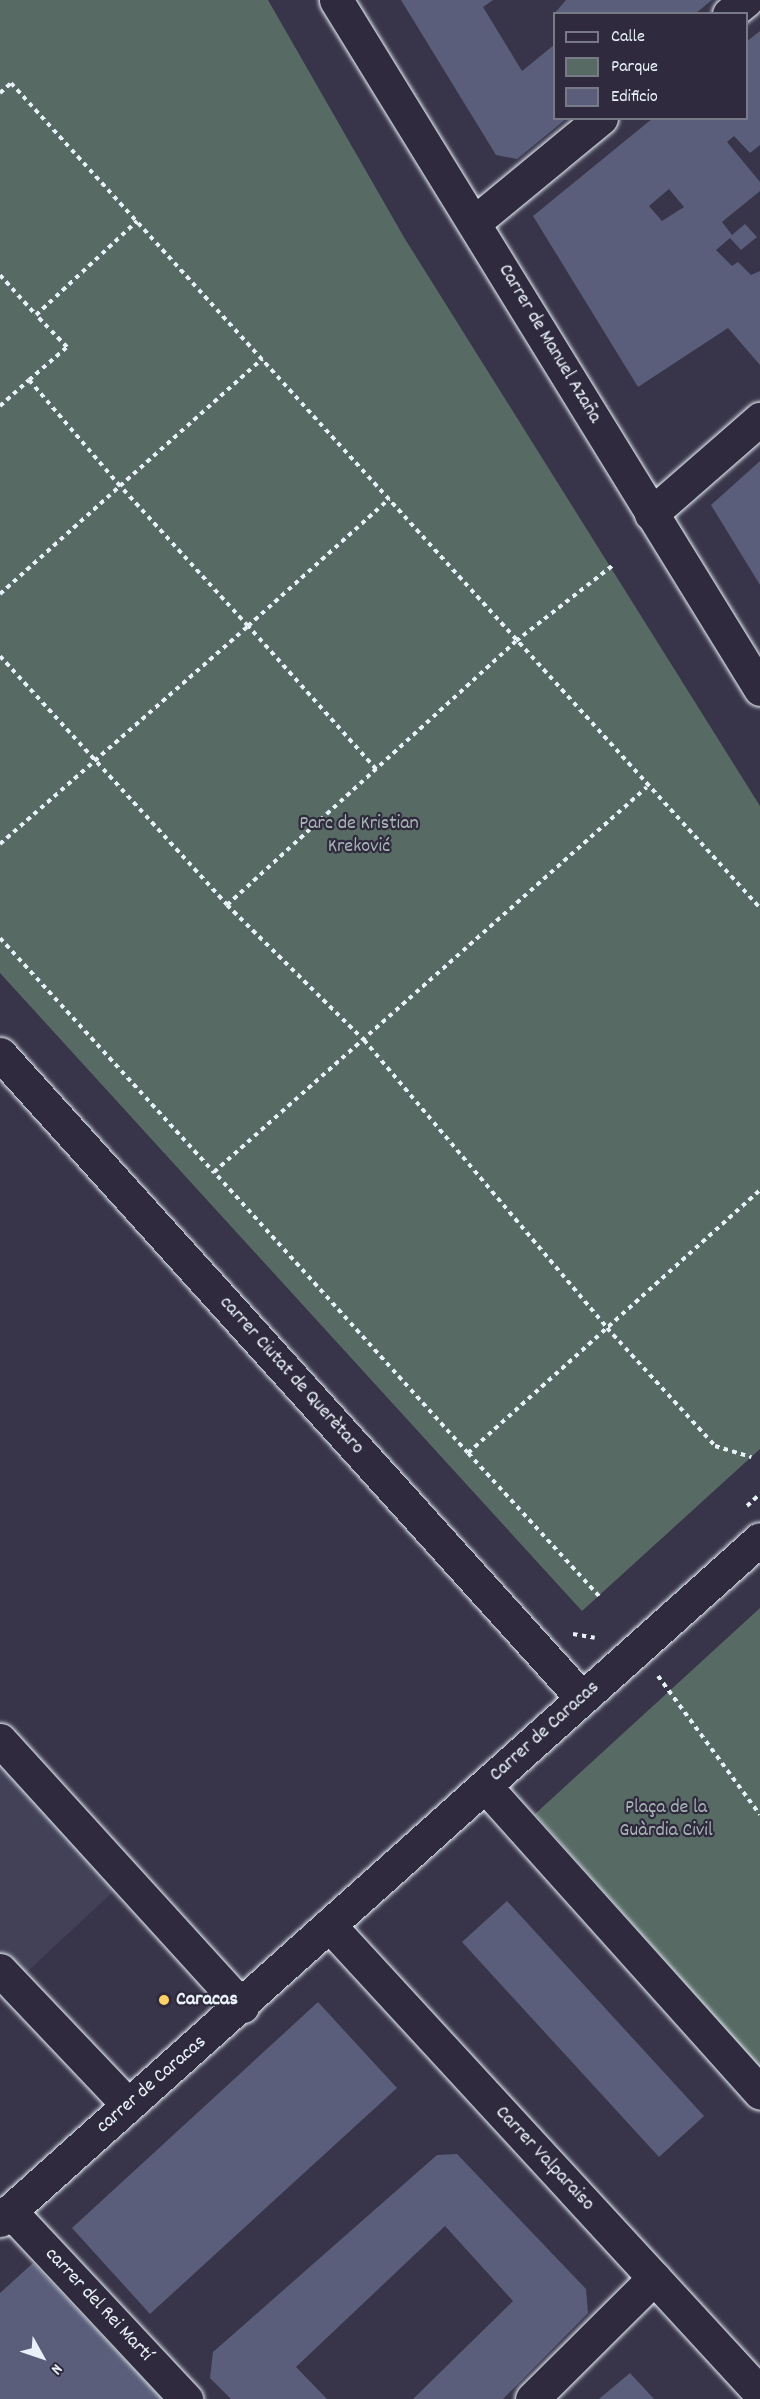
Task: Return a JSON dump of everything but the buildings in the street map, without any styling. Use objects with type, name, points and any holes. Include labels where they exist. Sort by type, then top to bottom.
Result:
[{"type":"street","name":"Carrer de Manuel Azaña","points":[[336,0],[476,221],[651,514],[760,689]]},
{"type":"street","points":[[731,12],[746,0]]},
{"type":"street","points":[[476,221],[599,120]]},
{"type":"street","points":[[651,514],[760,420]]},
{"type":"street","name":"carrer Ciutat de Querètaro","points":[[0,1054],[582,1698]]},
{"type":"street","name":"Carrer de Caracas","points":[[329,1925],[760,1539]]},
{"type":"street","points":[[0,1740],[242,2006]]},
{"type":"street","points":[[485,1786],[760,2093]]},
{"type":"street","name":"carrer de Caracas","points":[[5,2215],[128,2104],[242,2006],[329,1925]]},
{"type":"street","name":"Carrer Valparaiso","points":[[329,1925],[760,2393]]},
{"type":"street","points":[[0,1970],[128,2104]]},
{"type":"street","name":"carrer del Rei Martí","points":[[5,2215],[186,2399]]},
{"type":"street","points":[[532,2399],[654,2278]]},
{"type":"path","points":[[0,93],[11,83],[647,787],[760,908]]},
{"type":"path","points":[[36,315],[137,221]]},
{"type":"path","points":[[0,275],[67,346],[0,406]]},
{"type":"path","points":[[0,594],[262,359]]},
{"type":"path","points":[[29,380],[120,486],[376,769]]},
{"type":"path","points":[[0,844],[96,762],[389,499]]},
{"type":"path","points":[[227,904],[516,641],[612,566]]},
{"type":"path","points":[[0,656],[227,904],[364,1040],[607,1328],[715,1446],[751,1457]]},
{"type":"path","points":[[214,1172],[647,787]]},
{"type":"path","points":[[0,938],[599,1596]]},
{"type":"path","points":[[468,1453],[760,1190]]},
{"type":"path","points":[[743,1509],[760,1494]]},
{"type":"path","points":[[564,1633],[598,1638],[606,1631]]},
{"type":"path","points":[[635,1651],[671,1689],[760,1815]]},
{"type":"shaded area","points":[[0,1765],[115,1890],[0,1997]]},
{"type":"green space","name":"Parc de Kristian Kreković","points":[[0,0],[268,0],[405,239],[760,806],[760,1449],[582,1611],[0,973]]},
{"type":"green space","name":"Plaça de la Guàrdia Civil","points":[[760,1608],[760,2067],[535,1814]]},
{"type":"place","name":"Caracas","points":[[164,2000]]}]
